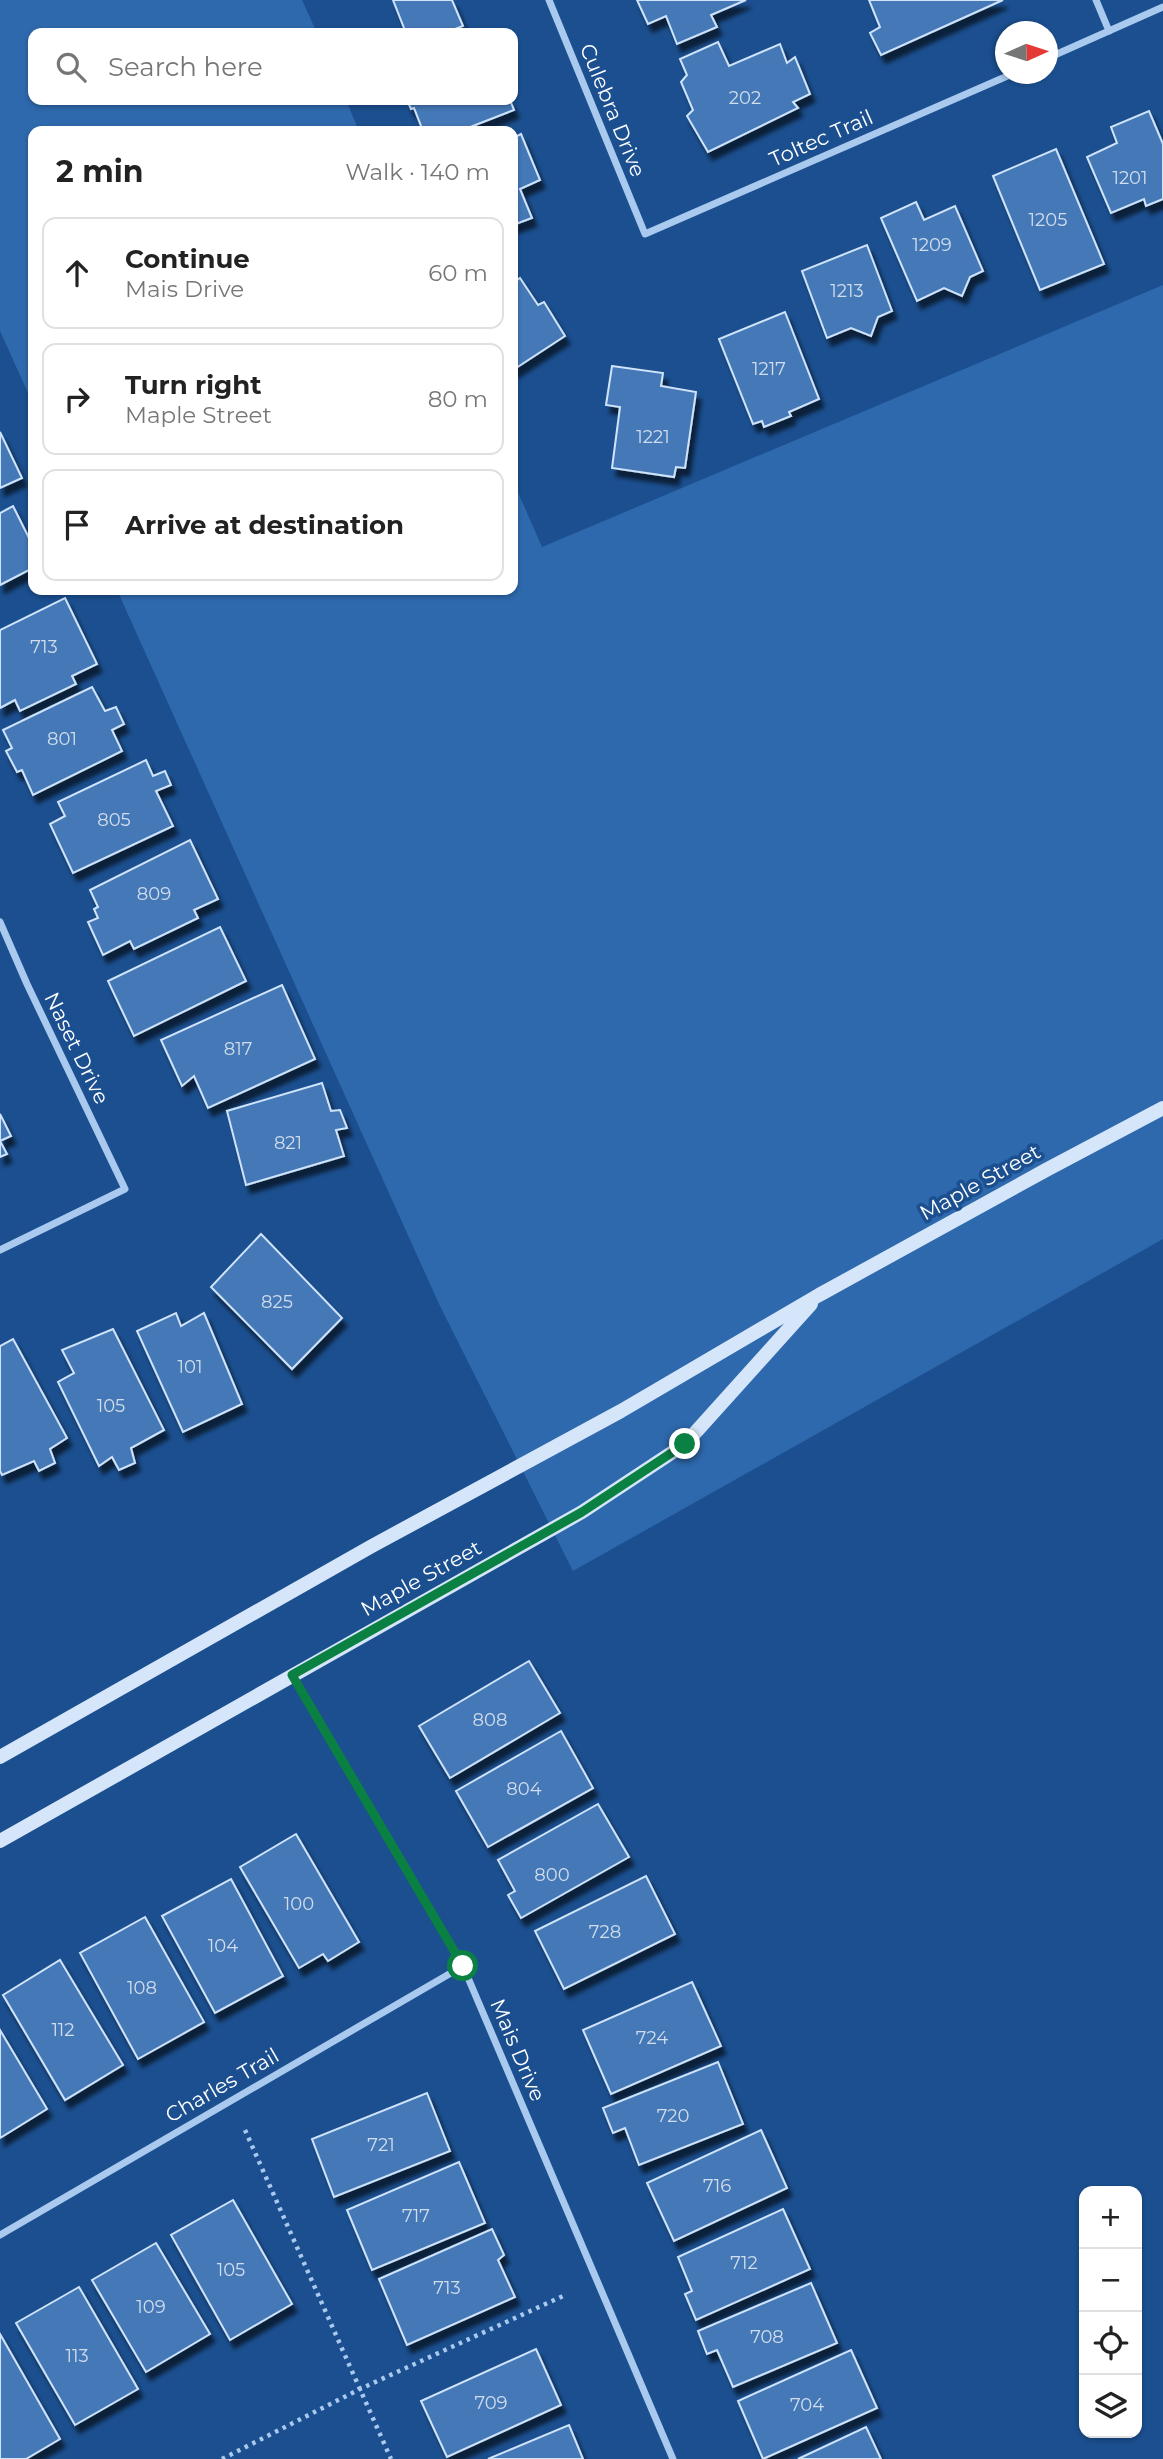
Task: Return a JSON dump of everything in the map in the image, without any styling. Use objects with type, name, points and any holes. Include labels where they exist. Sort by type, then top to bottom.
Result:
[{"type":"street","name":"Culebra Drive","points":[[549,0],[645,234]]},
{"type":"street","points":[[1096,0],[1110,31]]},
{"type":"street","points":[[1058,54],[1163,7]]},
{"type":"street","name":"Toltec Trail","points":[[645,234],[995,81]]},
{"type":"street","name":"Naset Drive","points":[[0,922],[125,1189],[0,1250]]},
{"type":"street","name":"Maple Street","points":[[0,1757],[372,1546],[621,1411],[819,1295],[1163,1108]]},
{"type":"street","name":"Maple Street","points":[[0,1841],[582,1512],[685,1444],[819,1295]]},
{"type":"street","name":"Mais Drive","points":[[292,1675],[463,1966],[673,2459]]},
{"type":"street","name":"Charles Trail","points":[[0,2235],[463,1966]]},
{"type":"path","points":[[244,2130],[391,2459]]},
{"type":"path","points":[[222,2459],[360,2389],[563,2296]]},
{"type":"shaded area","points":[[0,0],[302,0],[315,28],[28,28],[28,105],[348,105],[357,126],[28,126],[28,393],[0,331]]},
{"type":"shaded area","points":[[1163,285],[1163,1239],[573,1571],[439,1304],[119,595],[518,595],[518,492],[542,547]]},
{"type":"building","points":[[393,0],[452,0],[463,26],[458,28],[404,28]]},
{"type":"building","points":[[637,0],[746,0],[711,15],[717,27],[677,44],[666,16],[648,24]]},
{"type":"building","points":[[869,0],[1003,0],[881,55],[870,33],[880,27]]},
{"type":"building","points":[[718,42],[729,66],[780,44],[787,63],[795,57],[810,94],[793,102],[798,108],[708,152],[687,116],[693,110],[681,82],[687,75],[680,59]]},
{"type":"building","points":[[409,105],[512,105],[514,110],[473,126],[421,126],[414,108],[411,109]]},
{"type":"building","points":[[1149,111],[1163,144],[1163,199],[1146,206],[1144,199],[1111,213],[1087,157],[1117,143],[1111,127]]},
{"type":"building","points":[[521,134],[540,180],[520,189],[532,218],[518,223],[518,136]]},
{"type":"building","points":[[1056,149],[1104,264],[1040,290],[993,176]]},
{"type":"building","points":[[916,202],[924,220],[955,206],[983,271],[970,277],[962,296],[944,288],[917,301],[881,218]]},
{"type":"building","points":[[867,245],[892,311],[878,317],[871,336],[851,328],[827,338],[802,271]]},
{"type":"building","points":[[520,278],[538,305],[544,302],[565,336],[518,367]]},
{"type":"building","points":[[785,312],[819,399],[789,412],[791,416],[764,427],[762,421],[753,424],[719,339]]},
{"type":"building","points":[[612,366],[663,373],[661,386],[696,392],[685,468],[676,467],[674,477],[612,468],[620,407],[606,405]]},
{"type":"building","points":[[0,432],[22,478],[0,488]]},
{"type":"building","points":[[13,506],[28,536],[28,571],[0,585],[0,513]]},
{"type":"building","points":[[65,598],[97,664],[72,676],[76,684],[20,711],[15,700],[0,708],[0,630]]},
{"type":"building","points":[[92,687],[105,711],[116,707],[124,724],[112,730],[122,751],[33,795],[22,770],[17,772],[6,751],[12,748],[3,730]]},
{"type":"building","points":[[146,760],[153,776],[165,771],[171,785],[156,791],[173,826],[73,873],[50,824],[65,816],[58,802]]},
{"type":"building","points":[[190,840],[218,899],[194,910],[198,918],[134,949],[130,941],[103,955],[88,922],[98,918],[94,909],[98,907],[90,890]]},
{"type":"building","points":[[220,927],[246,981],[134,1036],[108,981]]},
{"type":"building","points":[[282,985],[315,1059],[208,1108],[194,1076],[182,1086],[161,1040]]},
{"type":"building","points":[[322,1083],[331,1111],[340,1110],[347,1128],[336,1130],[344,1156],[246,1185],[227,1111]]},
{"type":"building","points":[[0,1114],[11,1136],[0,1141]]},
{"type":"building","points":[[0,1141],[7,1154],[0,1157]]},
{"type":"building","points":[[261,1234],[342,1318],[292,1369],[211,1287]]},
{"type":"building","points":[[176,1313],[181,1326],[204,1313],[242,1404],[183,1432],[137,1331]]},
{"type":"building","points":[[113,1329],[164,1430],[131,1448],[135,1463],[119,1470],[112,1457],[99,1466],[58,1382],[74,1373],[62,1350]]},
{"type":"building","points":[[13,1339],[67,1438],[50,1449],[55,1463],[39,1471],[34,1461],[2,1475],[0,1346]]},
{"type":"building","points":[[529,1661],[560,1713],[450,1778],[419,1726]]},
{"type":"building","points":[[561,1731],[593,1788],[488,1847],[456,1791]]},
{"type":"building","points":[[598,1804],[629,1857],[521,1918],[508,1895],[515,1891],[498,1860]]},
{"type":"building","points":[[296,1834],[359,1942],[328,1961],[323,1954],[299,1968],[240,1867]]},
{"type":"building","points":[[646,1876],[675,1934],[564,1989],[535,1931]]},
{"type":"building","points":[[231,1879],[283,1976],[215,2013],[162,1916]]},
{"type":"building","points":[[145,1917],[204,2022],[138,2059],[80,1953]]},
{"type":"building","points":[[60,1960],[123,2065],[65,2100],[3,1995]]},
{"type":"building","points":[[692,1982],[721,2046],[611,2094],[583,2030]]},
{"type":"building","points":[[0,2030],[47,2109],[0,2138]]},
{"type":"building","points":[[718,2062],[743,2124],[639,2165],[625,2128],[613,2133],[603,2108]]},
{"type":"building","points":[[427,2093],[450,2151],[334,2197],[312,2139]]},
{"type":"building","points":[[761,2130],[787,2188],[674,2241],[647,2183]]},
{"type":"building","points":[[459,2162],[485,2223],[372,2270],[347,2210]]},
{"type":"building","points":[[233,2200],[292,2304],[230,2340],[171,2235]]},
{"type":"building","points":[[783,2209],[810,2269],[696,2320],[685,2294],[692,2291],[678,2257]]},
{"type":"building","points":[[492,2229],[504,2255],[498,2260],[515,2297],[407,2345],[379,2279]]},
{"type":"building","points":[[156,2243],[210,2334],[146,2372],[92,2280]]},
{"type":"building","points":[[811,2283],[837,2343],[733,2387],[717,2350],[707,2354],[698,2331]]},
{"type":"building","points":[[79,2287],[138,2389],[75,2425],[16,2323]]},
{"type":"building","points":[[0,2334],[60,2439],[26,2459],[0,2459]]},
{"type":"building","points":[[536,2349],[561,2405],[447,2457],[421,2401]]},
{"type":"building","points":[[851,2350],[877,2408],[763,2459],[738,2401]]},
{"type":"building","points":[[569,2425],[583,2459],[488,2459]]},
{"type":"building","points":[[866,2427],[881,2459],[798,2459]]},
{"type":"route","points":[[463,1966],[292,1675],[582,1512],[685,1444]]}]
